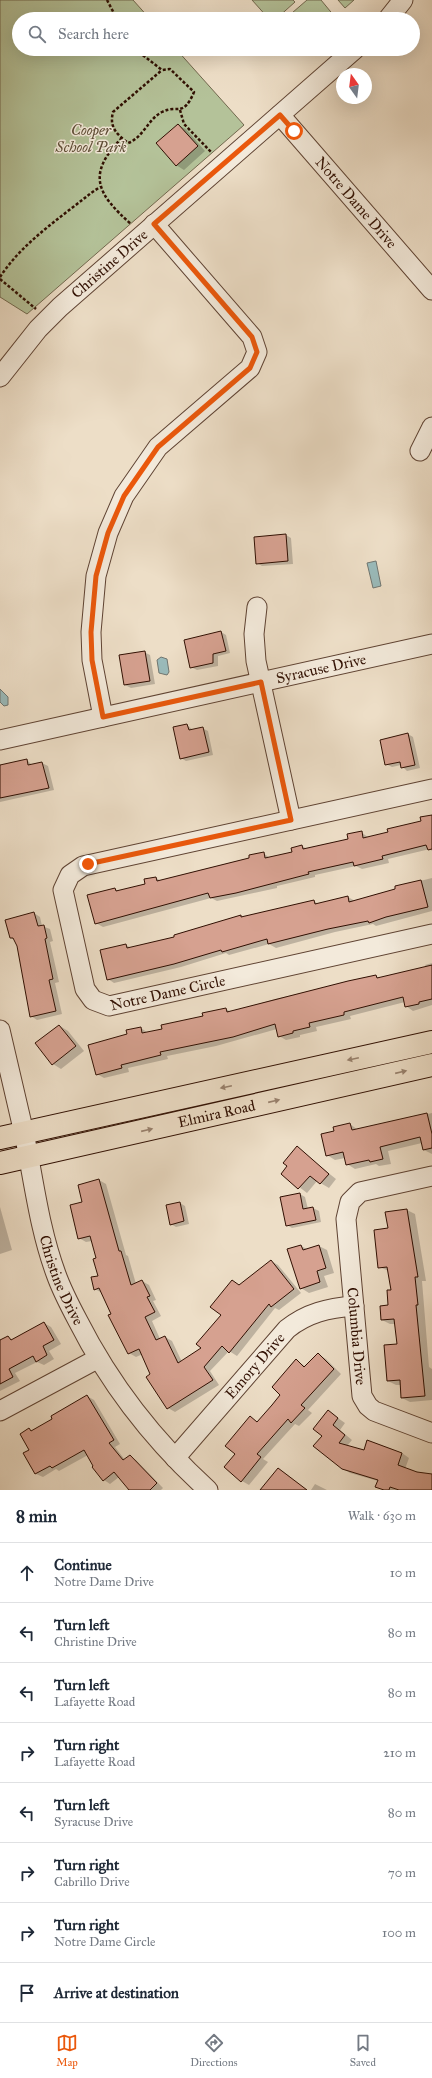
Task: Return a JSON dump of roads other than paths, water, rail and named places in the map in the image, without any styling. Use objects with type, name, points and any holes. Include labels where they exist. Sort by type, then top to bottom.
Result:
[{"type":"main road","name":"Elmira Road","points":[[0,1138],[432,1042]]},
{"type":"main road","name":"Elmira Road","points":[[0,1163],[432,1065]]},
{"type":"main road","points":[[28,1156],[33,1146],[38,1142],[125,1121],[168,1100]]},
{"type":"main road","points":[[0,1152],[15,1145],[22,1138],[24,1133]]},
{"type":"street","points":[[394,12],[403,0]]},
{"type":"street","name":"Christine Drive","points":[[0,377],[38,329],[60,307],[347,56]]},
{"type":"street","name":"Notre Dame Drive","points":[[280,115],[432,290]]},
{"type":"street","points":[[103,717],[92,660],[91,632],[96,576],[108,533],[124,496],[158,447],[250,368],[257,352],[252,337],[154,224]]},
{"type":"street","points":[[420,451],[432,427]]},
{"type":"street","points":[[257,608],[254,634],[256,661],[291,820]]},
{"type":"street","name":"Syracuse Drive","points":[[0,740],[432,644]]},
{"type":"street","name":"Notre Dame Circle","points":[[432,789],[83,866],[73,871],[66,882],[64,895],[83,983],[88,994],[104,1005],[117,1005],[432,934]]},
{"type":"street","name":"Christine Drive","points":[[0,1030],[24,1133],[40,1221],[54,1270],[62,1290],[97,1359],[136,1415],[175,1458],[208,1490]]},
{"type":"street","name":"Columbia Drive","points":[[432,1176],[368,1190],[354,1197],[348,1208],[346,1219],[360,1391],[364,1401],[374,1411],[432,1433]]},
{"type":"street","name":"Emory Drive","points":[[175,1458],[287,1329],[308,1315],[333,1308],[354,1306]]},
{"type":"street","points":[[0,1412],[97,1359]]},
{"type":"water","points":[[376,561],[381,586],[373,588],[367,563]]},
{"type":"water","points":[[161,657],[167,659],[169,672],[167,675],[159,673],[157,660]]},
{"type":"water","points":[[0,689],[8,697],[8,705],[4,706],[0,702]]},
{"type":"park label","name":"Cooper School Park","points":[[91,138]]}]
